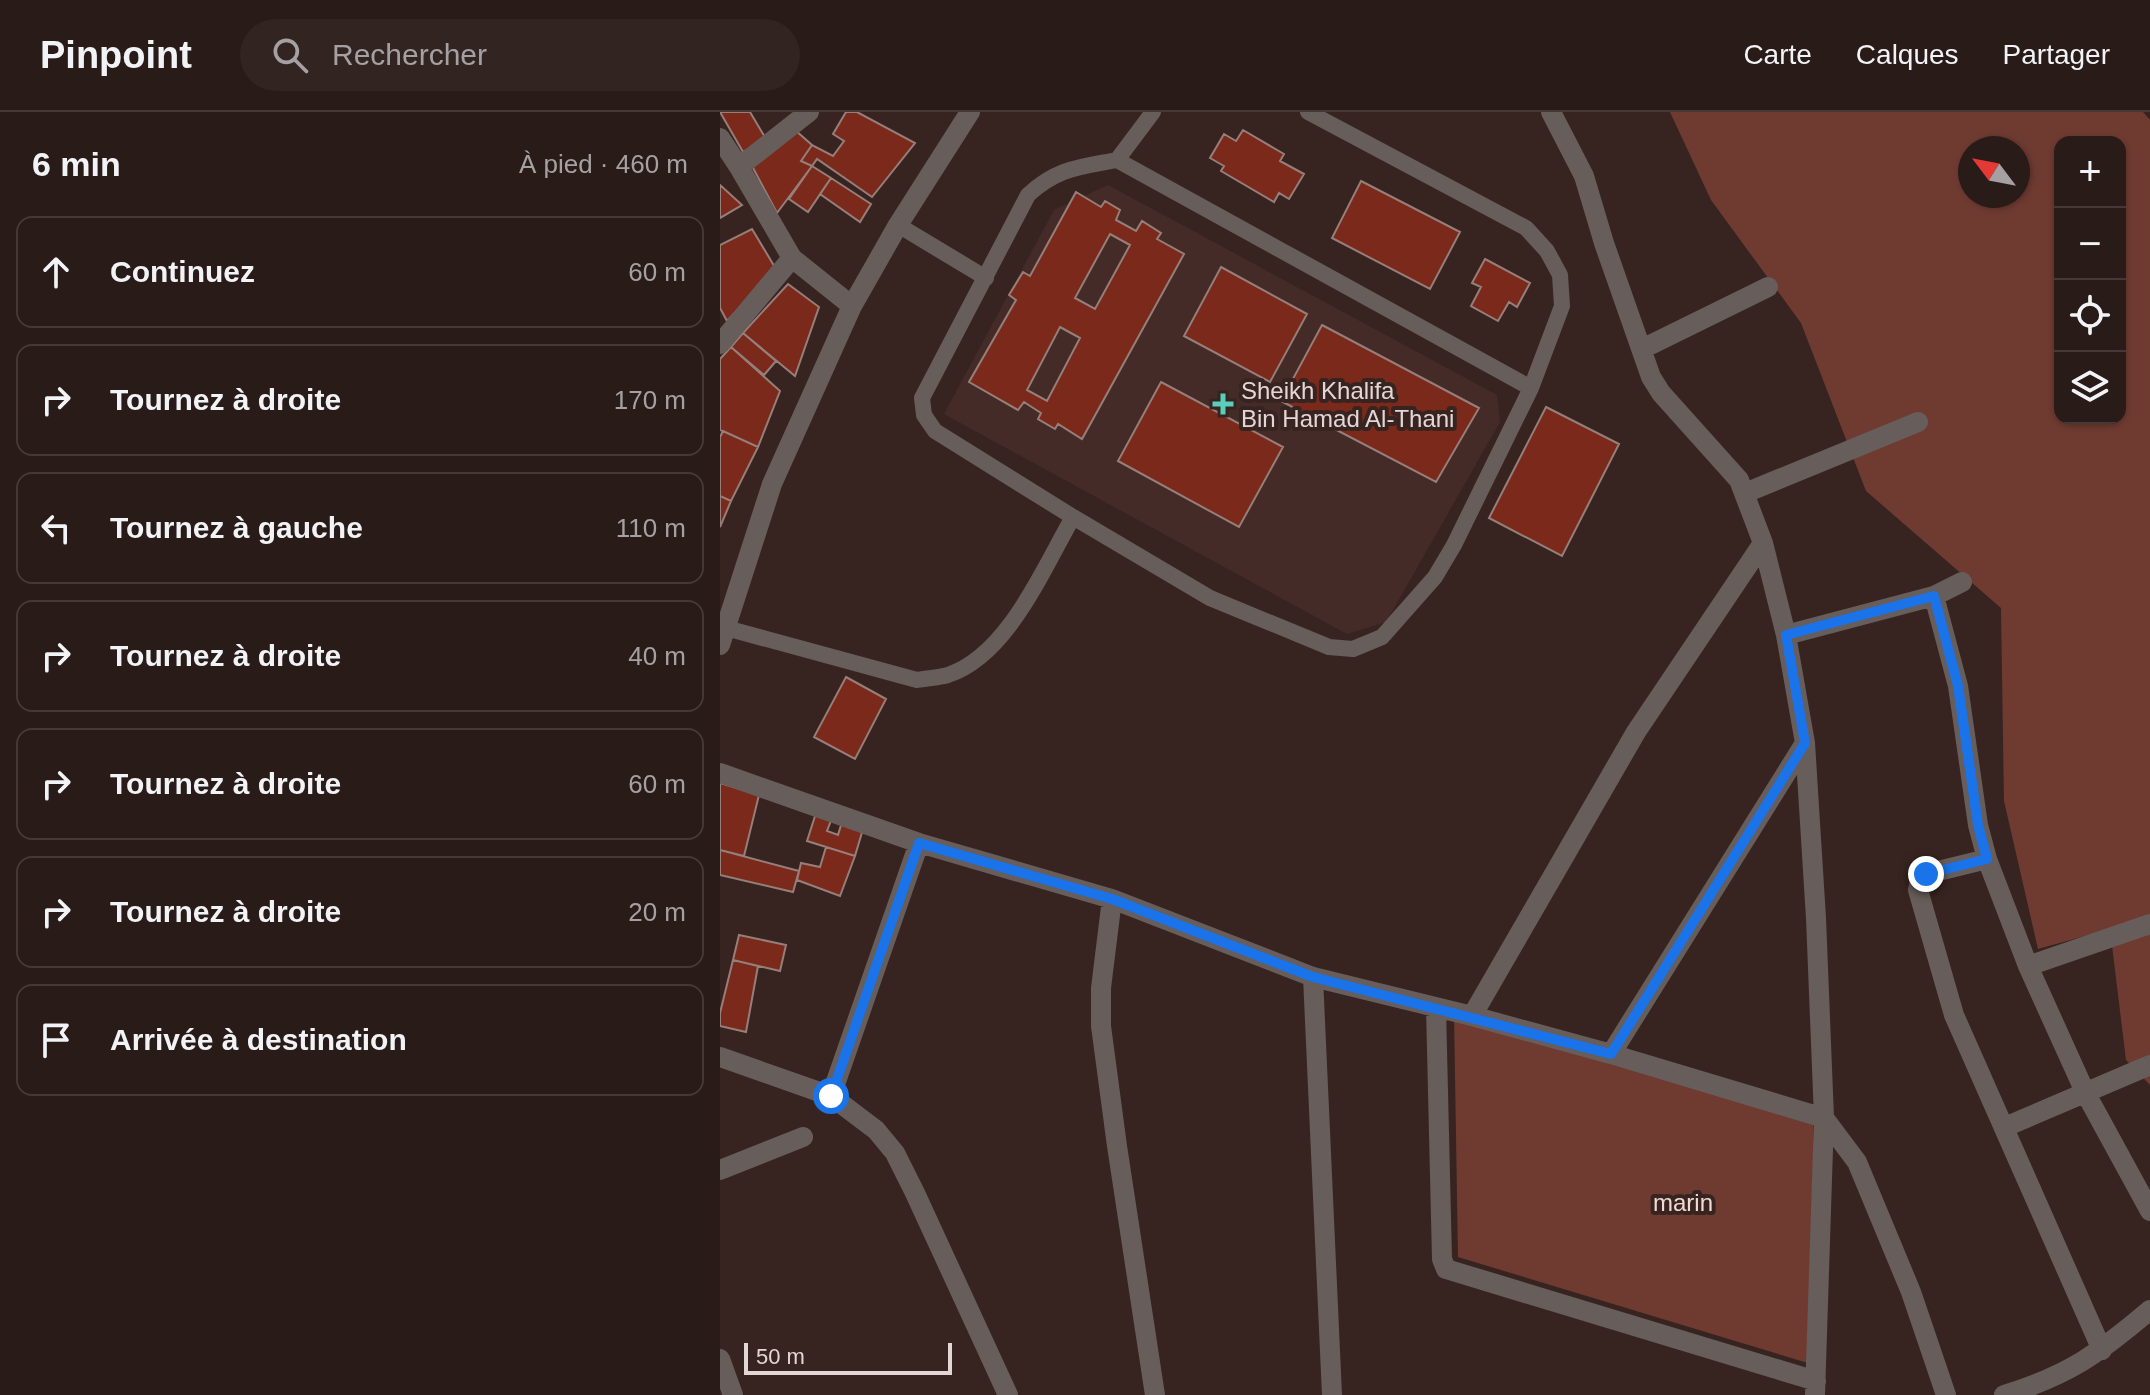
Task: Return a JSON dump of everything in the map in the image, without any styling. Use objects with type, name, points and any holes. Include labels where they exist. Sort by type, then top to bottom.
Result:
[{"type":"street","points":[[739,167],[809,112]]},
{"type":"street","points":[[723,636],[772,484],[852,306],[898,225],[970,112]]},
{"type":"street","points":[[1436,1008],[1442,1259],[1446,1269],[1816,1388],[1824,1118],[1805,743],[1786,635],[1763,543],[1745,493],[1739,480],[1661,393],[1651,377],[1584,176],[1551,112]]},
{"type":"street","points":[[720,138],[792,258],[852,306]]},
{"type":"street","points":[[720,344],[792,258]]},
{"type":"street","points":[[1642,349],[1768,287]]},
{"type":"street","points":[[1745,493],[1918,422]]},
{"type":"street","points":[[1472,1016],[1636,732],[1763,543]]},
{"type":"street","points":[[1786,635],[1934,596],[1962,582]]},
{"type":"street","points":[[1934,596],[1958,686],[1976,817],[1987,859],[2028,966],[2085,1092],[2150,1211]]},
{"type":"street","points":[[1611,1054],[1805,743]]},
{"type":"street","points":[[720,773],[919,843],[1112,899],[1313,977],[1611,1054],[1824,1118],[1857,1162],[1911,1292],[1946,1395]]},
{"type":"street","points":[[831,1096],[919,843]]},
{"type":"street","points":[[1987,859],[1926,874],[1918,890],[1954,1015],[2102,1350]]},
{"type":"street","points":[[1112,899],[1101,988],[1101,1026],[1155,1395]]},
{"type":"street","points":[[2028,966],[2150,924]]},
{"type":"street","points":[[1313,977],[1332,1395]]},
{"type":"street","points":[[720,1057],[831,1096],[876,1130],[895,1153],[1008,1395]]},
{"type":"street","points":[[2005,1127],[2150,1065]]},
{"type":"street","points":[[720,1170],[803,1137]]},
{"type":"street","points":[[2004,1395],[2061,1375],[2102,1350],[2150,1310]]},
{"type":"street","points":[[720,1359],[733,1395]]},
{"type":"lane","points":[[1117,160],[1153,112]]},
{"type":"lane","points":[[1308,112],[1526,228],[1547,251],[1560,275],[1562,306],[1531,388],[1454,545],[1435,577],[1382,637],[1353,649],[1329,647],[1229,607],[1073,517],[935,431],[924,415],[922,398],[1028,195],[1044,180],[1062,170],[1117,160],[1531,388]]},
{"type":"lane","points":[[898,225],[986,278]]},
{"type":"lane","points":[[723,636],[917,680],[946,676],[969,666],[992,647],[1013,621],[1073,517]]},
{"type":"shaded area","name":"Sheikh Khalifa Bin Hamad Al-Thani","points":[[1108,185],[1497,395],[1500,422],[1386,622],[1347,634],[944,414],[1054,210]]},
{"type":"green space","points":[[1670,112],[2143,112],[2150,120],[2150,1085],[2126,1060],[2110,929],[2038,949],[2004,801],[2001,608],[1866,491],[1801,323],[1711,200]]},
{"type":"green space","name":"marin","points":[[1454,1013],[1813,1118],[1818,1366],[1458,1257]]},
{"type":"building","points":[[720,112],[750,112],[766,139],[743,152]]},
{"type":"building","points":[[846,112],[857,112],[915,143],[872,197],[817,159],[812,166],[801,161],[812,145],[833,156],[844,141],[833,134]]},
{"type":"building","points":[[795,130],[812,145],[801,161],[812,166],[777,213],[752,166]]},
{"type":"building","points":[[1243,130],[1284,154],[1280,161],[1304,174],[1289,199],[1279,193],[1274,202],[1221,171],[1224,166],[1210,158],[1224,134],[1236,141]]},
{"type":"building","points":[[812,166],[831,178],[808,212],[789,199]]},
{"type":"building","points":[[831,178],[871,204],[860,222],[820,194]]},
{"type":"building","points":[[1361,181],[1460,232],[1430,289],[1332,238]]},
{"type":"building","points":[[720,185],[742,205],[720,218]]},
{"type":"building","points":[[1076,192],[1101,207],[1105,201],[1120,210],[1116,220],[1136,231],[1142,221],[1161,233],[1157,239],[1184,254],[1082,439],[1058,424],[1055,429],[1038,419],[1041,413],[1024,402],[1018,410],[969,382],[1016,300],[1009,295],[1023,272],[1030,276]],"holes":[[[1110,234],[1130,245],[1095,309],[1075,298]],[[1060,327],[1080,338],[1047,401],[1027,390]]]},
{"type":"building","points":[[752,229],[776,269],[727,321],[720,308],[720,245]]},
{"type":"building","points":[[1485,259],[1530,283],[1517,307],[1509,302],[1498,321],[1471,306],[1481,287],[1472,283]]},
{"type":"building","points":[[1221,267],[1307,314],[1270,382],[1184,336]]},
{"type":"building","points":[[788,284],[819,307],[795,376],[743,333]]},
{"type":"building","points":[[1322,325],[1479,408],[1436,482],[1281,401]]},
{"type":"building","points":[[743,333],[776,361],[764,375],[731,347]]},
{"type":"building","points":[[731,347],[780,391],[758,447],[720,430],[720,359]]},
{"type":"building","points":[[1161,382],[1283,447],[1239,527],[1118,461]]},
{"type":"building","points":[[1546,407],[1619,444],[1562,556],[1489,518]]},
{"type":"building","points":[[723,431],[758,447],[731,501],[720,496],[720,437]]},
{"type":"building","points":[[720,496],[731,501],[720,527]]},
{"type":"building","points":[[846,677],[886,699],[855,759],[814,737]]},
{"type":"building","points":[[720,783],[759,795],[744,856],[720,850]]},
{"type":"building","points":[[816,813],[832,818],[827,831],[838,835],[842,822],[863,829],[855,856],[807,841]]},
{"type":"building","points":[[826,847],[855,856],[840,896],[797,880],[801,863],[820,867]]},
{"type":"building","points":[[720,850],[799,871],[793,892],[720,875]]},
{"type":"building","points":[[739,935],[786,945],[780,971],[733,960]]},
{"type":"building","points":[[733,960],[758,966],[746,1032],[720,1026],[720,1013]]},
{"type":"place","name":"Sheikh Khalifa Bin Hamad Al-Thani","points":[[1223,404]]},
{"type":"route","points":[[831,1096],[919,843],[1112,899],[1313,977],[1611,1054],[1805,743],[1786,635],[1934,596],[1958,686],[1978,825],[1987,859],[1926,874]]}]
